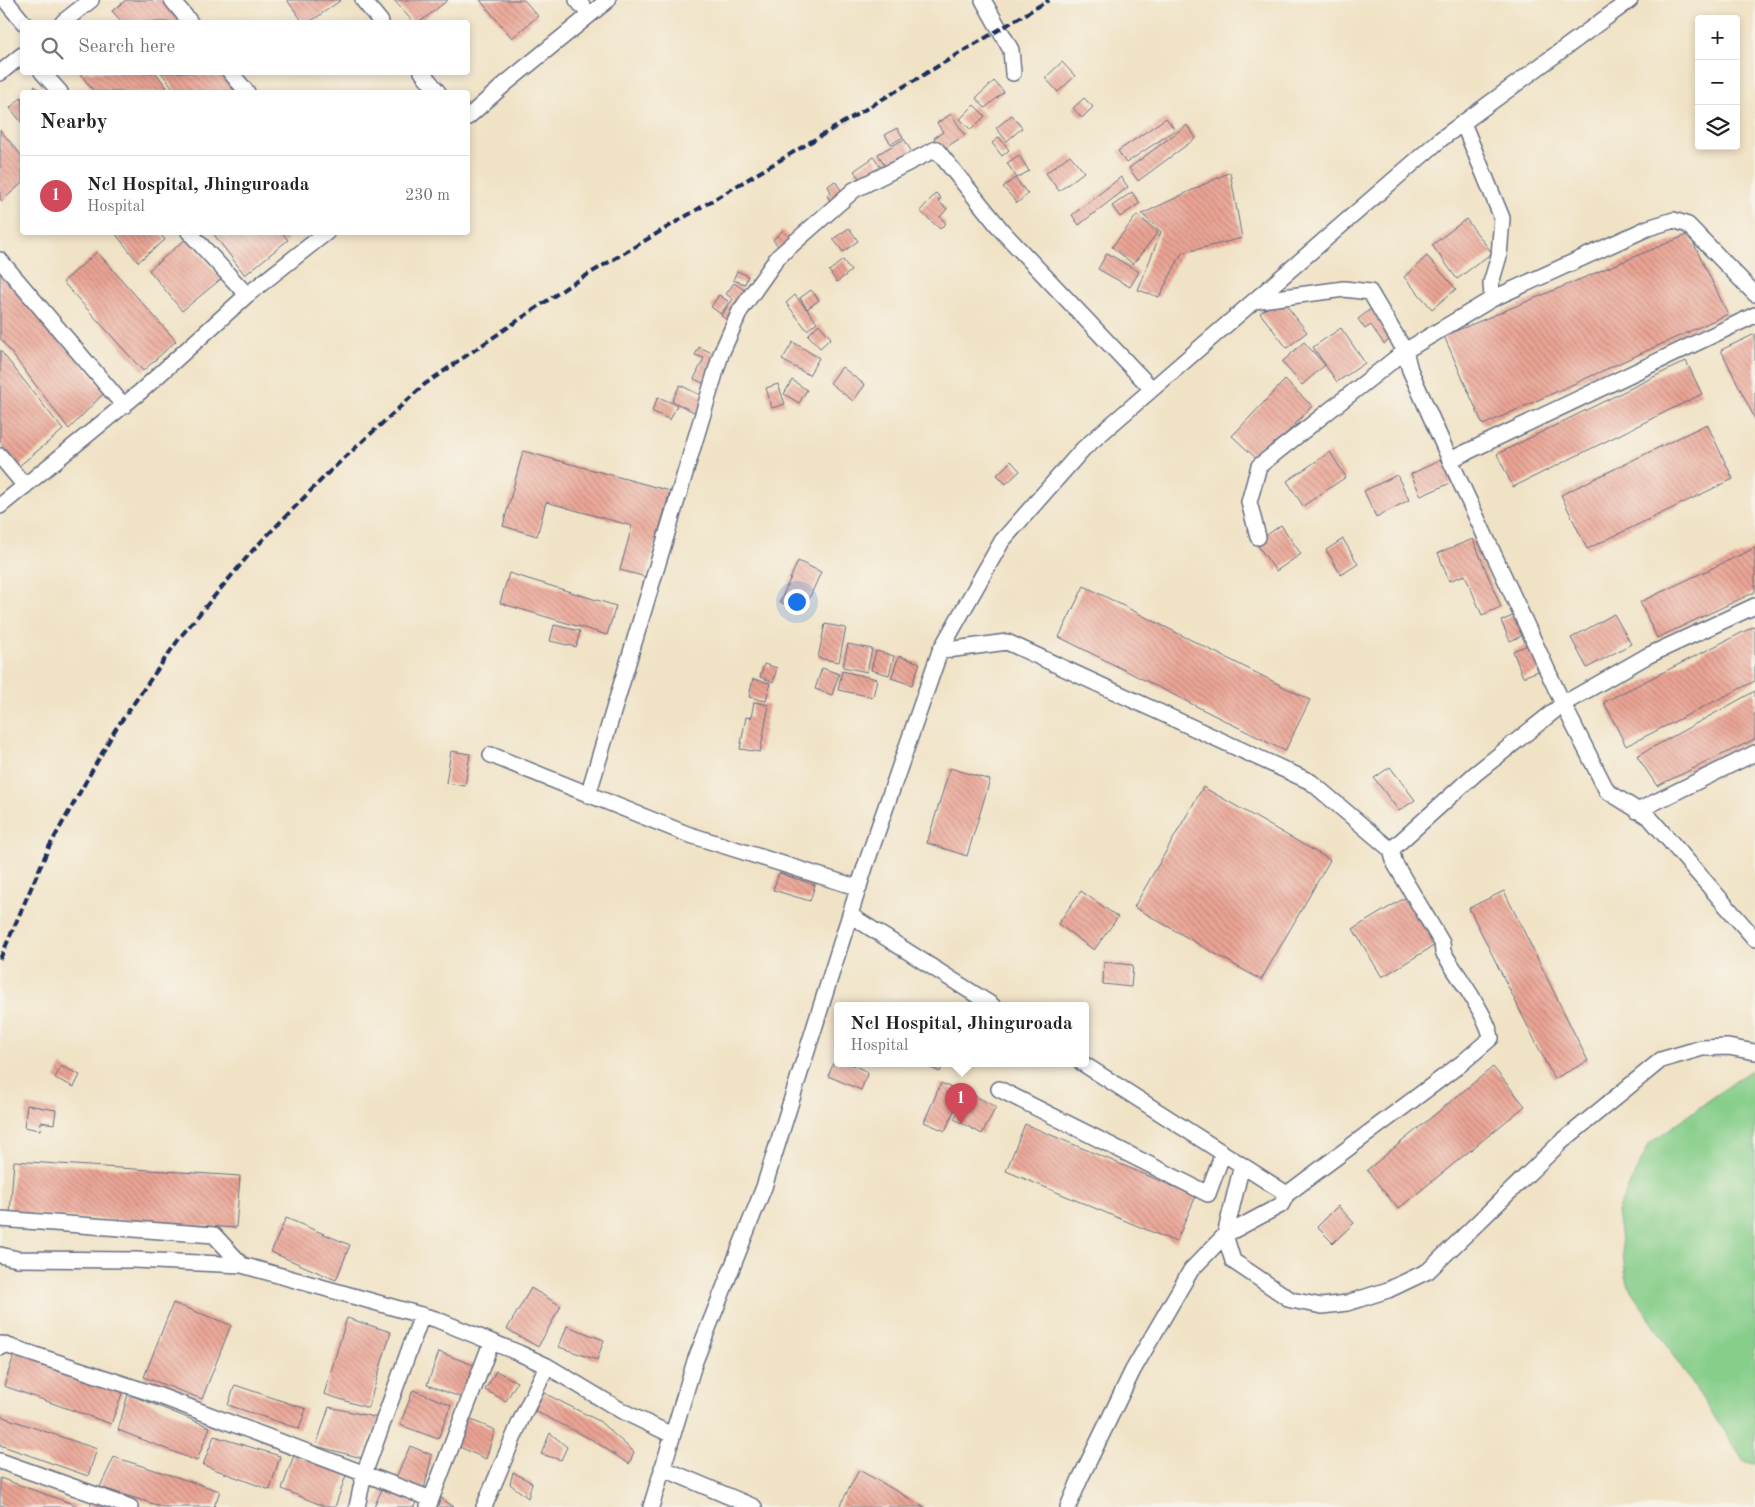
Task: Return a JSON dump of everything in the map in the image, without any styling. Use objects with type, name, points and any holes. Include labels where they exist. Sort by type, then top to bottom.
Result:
[{"type":"street","points":[[5,0],[21,20]]},
{"type":"street","points":[[66,20],[91,0]]},
{"type":"street","points":[[172,0],[188,20]]},
{"type":"street","points":[[363,0],[379,20]]},
{"type":"street","points":[[577,0],[589,14]]},
{"type":"street","points":[[470,115],[505,84],[608,0]]},
{"type":"street","points":[[983,0],[1012,50],[1013,72]]},
{"type":"street","points":[[651,1507],[695,1362],[764,1187],[850,915],[940,651],[1002,541],[1083,449],[1441,139],[1630,0]]},
{"type":"street","points":[[0,73],[20,57]]},
{"type":"street","points":[[45,75],[58,90]]},
{"type":"street","points":[[232,75],[244,90]]},
{"type":"street","points":[[424,75],[436,90]]},
{"type":"street","points":[[1463,123],[1502,218],[1499,256],[1491,283],[1492,299]]},
{"type":"street","points":[[588,795],[725,346],[740,311],[778,257],[854,190],[936,149],[1003,232],[1152,389]]},
{"type":"street","points":[[1258,537],[1249,502],[1258,466],[1405,351],[1492,299],[1648,228],[1674,220],[1688,225],[1753,290]]},
{"type":"street","points":[[192,235],[247,295]]},
{"type":"street","points":[[0,506],[124,406],[247,295],[324,235]]},
{"type":"street","points":[[0,260],[124,406]]},
{"type":"street","points":[[1254,301],[1344,289],[1370,292],[1405,351],[1410,370],[1450,460],[1563,704],[1608,791],[1650,818],[1755,939]]},
{"type":"street","points":[[1450,460],[1755,315]]},
{"type":"street","points":[[0,456],[25,486]]},
{"type":"street","points":[[1391,850],[1475,774],[1563,704],[1647,656],[1755,606]]},
{"type":"street","points":[[940,651],[1007,642],[1311,782],[1391,850],[1394,864],[1442,943],[1443,952],[1484,1017],[1490,1031],[1491,1038],[1462,1063],[1288,1194],[1281,1205],[1225,1235],[1191,1270],[1143,1353],[1068,1507]]},
{"type":"street","points":[[1637,811],[1755,752]]},
{"type":"street","points":[[491,755],[687,834],[859,888]]},
{"type":"street","points":[[850,915],[987,1002]]},
{"type":"street","points":[[1242,1165],[1225,1235],[1233,1261],[1291,1300],[1322,1306],[1347,1303],[1388,1290],[1428,1271],[1560,1143],[1661,1060],[1702,1048],[1728,1047],[1755,1052]]},
{"type":"street","points":[[1088,1067],[1288,1194]]},
{"type":"street","points":[[999,1089],[1208,1194],[1223,1153]]},
{"type":"street","points":[[0,1219],[214,1235],[242,1264]]},
{"type":"street","points":[[0,1255],[17,1259],[134,1260],[242,1264],[435,1319],[547,1366],[622,1411],[672,1435]]},
{"type":"street","points":[[357,1507],[364,1474],[422,1315]]},
{"type":"street","points":[[0,1348],[2,1344],[157,1396],[364,1474],[429,1503],[491,1343]]},
{"type":"street","points":[[484,1507],[520,1422],[547,1366]]},
{"type":"street","points":[[0,1461],[130,1507]]},
{"type":"street","points":[[662,1468],[754,1507]]},
{"type":"green space","points":[[1751,1070],[1755,1070],[1755,1463],[1744,1462],[1627,1284],[1617,1211],[1650,1143]]},
{"type":"building","points":[[126,0],[165,0],[182,20],[120,20],[112,11]]},
{"type":"building","points":[[287,0],[341,0],[313,20],[302,20]]},
{"type":"building","points":[[394,0],[448,0],[423,20],[411,20]]},
{"type":"building","points":[[480,0],[524,0],[538,16],[512,38]]},
{"type":"building","points":[[1062,62],[1075,76],[1058,92],[1045,78]]},
{"type":"building","points":[[81,75],[157,75],[168,90],[92,90]]},
{"type":"building","points":[[163,75],[222,75],[234,90],[174,90]]},
{"type":"building","points":[[994,81],[1004,92],[985,108],[976,98]]},
{"type":"building","points":[[35,86],[39,90],[30,90]]},
{"type":"building","points":[[1084,98],[1093,107],[1082,118],[1073,108]]},
{"type":"building","points":[[20,99],[20,120],[10,108]]},
{"type":"building","points":[[974,105],[985,116],[971,130],[960,119]]},
{"type":"building","points":[[951,114],[965,135],[942,150],[934,138],[943,132],[937,123]]},
{"type":"building","points":[[1012,115],[1022,128],[1007,141],[996,128]]},
{"type":"building","points":[[1166,118],[1175,130],[1126,163],[1118,151]]},
{"type":"building","points":[[1187,125],[1196,138],[1138,181],[1129,168]]},
{"type":"building","points":[[897,128],[903,137],[891,144],[885,135]]},
{"type":"building","points":[[0,130],[20,154],[20,185],[2,201],[0,199]]},
{"type":"building","points":[[999,137],[1009,150],[1002,156],[992,143]]},
{"type":"building","points":[[904,139],[914,156],[888,171],[878,154]]},
{"type":"building","points":[[1019,155],[1029,171],[1017,178],[1007,163]]},
{"type":"building","points":[[1070,155],[1084,172],[1059,191],[1046,173]]},
{"type":"building","points":[[874,157],[881,168],[862,182],[854,171]]},
{"type":"building","points":[[1230,172],[1242,238],[1182,253],[1159,297],[1138,290],[1161,232],[1142,214]]},
{"type":"building","points":[[1121,177],[1128,187],[1079,225],[1072,215]]},
{"type":"building","points":[[1015,178],[1028,194],[1017,203],[1003,187]]},
{"type":"building","points":[[835,181],[843,193],[830,201],[827,195],[831,192],[828,186]]},
{"type":"building","points":[[1132,192],[1140,203],[1120,217],[1112,206]]},
{"type":"building","points":[[936,193],[941,198],[938,201],[947,209],[940,217],[946,223],[940,229],[920,211]]},
{"type":"building","points":[[1137,215],[1158,232],[1133,264],[1112,247]]},
{"type":"building","points":[[1466,219],[1492,253],[1457,279],[1432,245]]},
{"type":"building","points":[[849,228],[858,241],[843,252],[833,239]]},
{"type":"building","points":[[783,230],[792,239],[781,249],[773,240]]},
{"type":"building","points":[[1689,234],[1728,314],[1483,425],[1444,336]]},
{"type":"building","points":[[116,235],[161,235],[165,240],[138,262]]},
{"type":"building","points":[[214,235],[284,235],[288,240],[245,275]]},
{"type":"building","points":[[187,238],[221,279],[182,311],[149,270]]},
{"type":"building","points":[[97,252],[176,341],[143,371],[63,282]]},
{"type":"building","points":[[1107,253],[1139,272],[1130,287],[1098,269]]},
{"type":"building","points":[[1427,256],[1456,289],[1432,309],[1404,277]]},
{"type":"building","points":[[843,260],[851,271],[837,282],[829,271]]},
{"type":"building","points":[[0,268],[105,392],[69,429],[0,338]]},
{"type":"building","points":[[737,271],[748,276],[745,284],[733,280]]},
{"type":"building","points":[[734,283],[750,294],[730,322],[721,316],[733,299],[726,294]]},
{"type":"building","points":[[811,290],[819,300],[807,309],[800,298]]},
{"type":"building","points":[[719,295],[729,302],[721,314],[711,307]]},
{"type":"building","points":[[795,295],[817,322],[807,330],[786,303]]},
{"type":"building","points":[[1280,297],[1307,332],[1287,348],[1260,313]]},
{"type":"building","points":[[1372,308],[1392,338],[1384,344],[1371,325],[1365,329],[1358,319]]},
{"type":"building","points":[[819,324],[831,338],[820,348],[808,335]]},
{"type":"building","points":[[1341,328],[1365,363],[1337,382],[1313,347]]},
{"type":"building","points":[[1755,334],[1755,419],[1721,350]]},
{"type":"building","points":[[793,342],[819,358],[809,375],[782,360]]},
{"type":"building","points":[[1304,342],[1325,365],[1302,385],[1282,362]]},
{"type":"building","points":[[699,347],[719,356],[705,384],[694,379],[704,358],[695,355]]},
{"type":"building","points":[[0,350],[63,430],[19,466],[0,442]]},
{"type":"building","points":[[1686,361],[1702,394],[1513,487],[1497,454]]},
{"type":"building","points":[[842,367],[865,385],[853,401],[830,383]]},
{"type":"building","points":[[792,380],[807,390],[799,403],[784,394]]},
{"type":"building","points":[[1285,380],[1312,406],[1260,462],[1232,436]]},
{"type":"building","points":[[778,384],[785,404],[772,408],[766,388]]},
{"type":"building","points":[[680,385],[706,398],[698,414],[672,401]]},
{"type":"building","points":[[658,397],[677,405],[670,420],[652,411]]},
{"type":"building","points":[[1707,424],[1733,479],[1587,549],[1561,495]]},
{"type":"building","points":[[523,451],[670,491],[646,577],[620,570],[632,526],[546,502],[537,536],[503,526]]},
{"type":"building","points":[[1330,452],[1346,477],[1303,506],[1287,481]]},
{"type":"building","points":[[1445,458],[1455,481],[1421,496],[1411,474]]},
{"type":"building","points":[[1011,461],[1020,471],[1006,484],[997,475]]},
{"type":"building","points":[[1397,475],[1409,500],[1376,517],[1364,491]]},
{"type":"building","points":[[1281,525],[1301,554],[1276,571],[1256,543]]},
{"type":"building","points":[[1343,539],[1358,564],[1341,575],[1326,550]]},
{"type":"building","points":[[1473,539],[1501,607],[1482,615],[1465,575],[1449,581],[1438,553]]},
{"type":"building","points":[[1755,548],[1755,592],[1657,638],[1640,602]]},
{"type":"building","points":[[798,561],[821,572],[803,612],[780,602]]},
{"type":"building","points":[[509,573],[616,606],[607,635],[500,603]]},
{"type":"building","points":[[1084,586],[1310,700],[1285,751],[1059,637]]},
{"type":"building","points":[[1517,614],[1526,634],[1510,641],[1501,621]]},
{"type":"building","points":[[1614,614],[1631,644],[1587,668],[1571,638]]},
{"type":"building","points":[[825,624],[846,628],[839,662],[818,658]]},
{"type":"building","points":[[554,625],[580,631],[576,647],[550,641]]},
{"type":"building","points":[[1755,626],[1755,681],[1626,746],[1604,702]]},
{"type":"building","points":[[848,644],[872,649],[867,672],[843,667]]},
{"type":"building","points":[[1530,644],[1541,670],[1523,677],[1513,651]]},
{"type":"building","points":[[876,651],[894,656],[889,675],[871,670]]},
{"type":"building","points":[[899,656],[920,663],[912,685],[891,678]]},
{"type":"building","points":[[764,664],[777,668],[773,682],[760,677]]},
{"type":"building","points":[[822,668],[839,674],[832,695],[815,689]]},
{"type":"building","points":[[842,671],[877,679],[873,697],[838,690]]},
{"type":"building","points":[[753,679],[770,683],[766,701],[749,697]]},
{"type":"building","points":[[1755,691],[1755,739],[1657,786],[1637,756]]},
{"type":"building","points":[[754,702],[769,705],[760,752],[740,749],[746,717],[751,718]]},
{"type":"building","points":[[451,751],[470,754],[465,786],[446,783]]},
{"type":"building","points":[[1390,767],[1415,800],[1399,811],[1374,778]]},
{"type":"building","points":[[950,768],[990,780],[967,856],[927,843]]},
{"type":"building","points":[[1203,787],[1330,860],[1261,980],[1134,907]]},
{"type":"building","points":[[779,873],[815,885],[810,901],[773,890]]},
{"type":"building","points":[[1081,891],[1118,917],[1094,950],[1058,924]]},
{"type":"building","points":[[1504,891],[1588,1061],[1554,1079],[1469,908]]},
{"type":"building","points":[[1408,896],[1437,944],[1382,977],[1353,929]]},
{"type":"building","points":[[1104,962],[1133,965],[1131,987],[1103,984]]},
{"type":"building","points":[[834,1062],[834,1067],[857,1067],[868,1072],[861,1090],[828,1076]]},
{"type":"building","points":[[61,1066],[80,1075],[74,1087],[55,1078]]},
{"type":"building","points":[[929,1067],[942,1067],[940,1072]]},
{"type":"building","points":[[1493,1067],[1525,1106],[1398,1209],[1367,1170]]},
{"type":"building","points":[[941,1083],[962,1093],[945,1131],[924,1122]]},
{"type":"building","points":[[968,1092],[996,1107],[982,1134],[954,1119]]},
{"type":"building","points":[[27,1105],[56,1110],[54,1124],[41,1122],[40,1130],[24,1127]]},
{"type":"building","points":[[1025,1124],[1196,1196],[1176,1242],[1006,1171]]},
{"type":"building","points":[[14,1161],[240,1176],[236,1228],[10,1213]]},
{"type":"building","points":[[1338,1206],[1354,1223],[1333,1243],[1317,1227]]},
{"type":"building","points":[[286,1218],[350,1245],[336,1280],[271,1252]]},
{"type":"building","points":[[531,1288],[561,1306],[538,1347],[507,1329]]},
{"type":"building","points":[[173,1303],[231,1325],[202,1399],[144,1377]]},
{"type":"building","points":[[347,1318],[391,1332],[368,1408],[324,1394]]},
{"type":"building","points":[[567,1326],[604,1340],[597,1360],[559,1347]]},
{"type":"building","points":[[15,1352],[123,1391],[111,1424],[4,1386]]},
{"type":"building","points":[[439,1352],[476,1366],[463,1398],[427,1385]]},
{"type":"building","points":[[496,1371],[517,1382],[506,1401],[485,1390]]},
{"type":"building","points":[[235,1385],[306,1409],[299,1429],[228,1405]]},
{"type":"building","points":[[413,1390],[451,1405],[438,1439],[400,1425]]},
{"type":"building","points":[[544,1393],[599,1421],[634,1452],[629,1464],[591,1439],[535,1411]]},
{"type":"building","points":[[128,1394],[210,1427],[197,1461],[118,1430]]},
{"type":"building","points":[[329,1407],[379,1418],[362,1458],[316,1446]]},
{"type":"building","points":[[0,1416],[97,1449],[88,1476],[0,1445]]},
{"type":"building","points":[[464,1417],[495,1430],[486,1459],[453,1444]]},
{"type":"building","points":[[550,1433],[567,1447],[561,1460],[541,1454]]},
{"type":"building","points":[[214,1436],[280,1456],[270,1490],[203,1465]]},
{"type":"building","points":[[410,1446],[432,1455],[424,1489],[394,1482]]},
{"type":"building","points":[[294,1455],[346,1475],[335,1507],[326,1507],[282,1489]]},
{"type":"building","points":[[114,1457],[220,1491],[214,1507],[163,1507],[100,1487]]},
{"type":"building","points":[[859,1470],[925,1507],[839,1507]]},
{"type":"building","points":[[513,1472],[532,1483],[528,1498],[510,1484]]},
{"type":"building","points":[[0,1478],[81,1507],[7,1507],[0,1505]]},
{"type":"building","points":[[382,1489],[416,1502],[414,1507],[374,1507]]},
{"type":"building","points":[[441,1498],[454,1507],[437,1507]]},
{"type":"building","points":[[92,1502],[107,1507],[90,1507]]},
{"type":"railway","points":[[0,959],[49,847],[115,730],[181,636],[253,550],[327,474],[425,384],[567,287],[1049,0]]},
{"type":"place","name":"Ncl Hospital, Jhinguroada","points":[[961,1124]]}]
